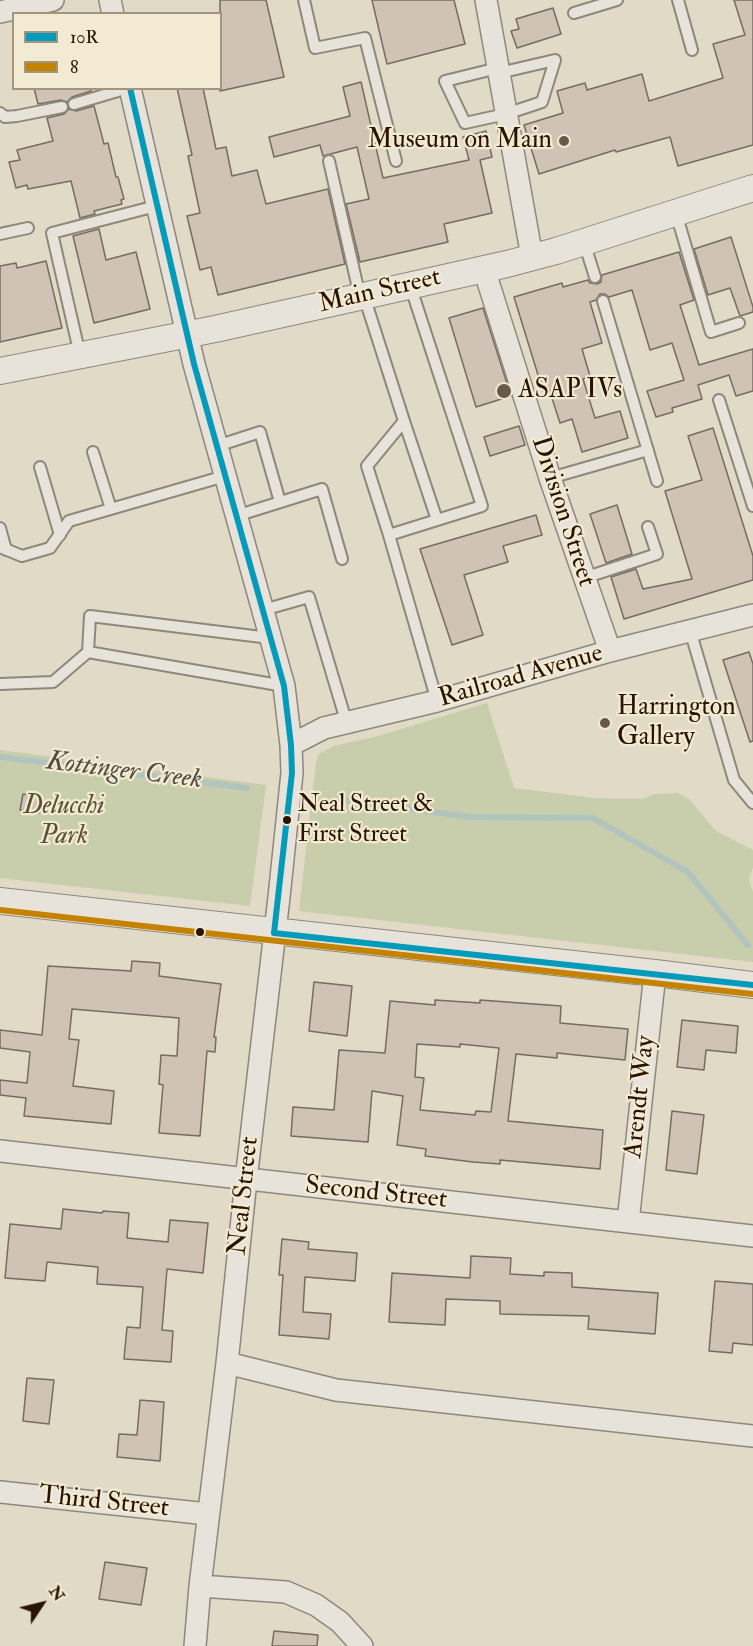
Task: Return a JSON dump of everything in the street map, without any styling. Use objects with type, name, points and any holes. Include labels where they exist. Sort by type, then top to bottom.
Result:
[{"type":"street","points":[[0,12],[53,0]]},
{"type":"street","points":[[486,0],[532,257]]},
{"type":"street","name":"Neal Street","points":[[129,90],[187,335],[284,686],[291,745],[292,773],[195,1646]]},
{"type":"street","name":"Main Street","points":[[0,371],[187,335],[484,269],[584,242],[753,188]]},
{"type":"street","name":"Division Street","points":[[484,269],[550,478],[610,651]]},
{"type":"street","name":"Railroad Avenue","points":[[291,745],[324,728],[437,701],[610,651],[753,615]]},
{"type":"street","points":[[0,901],[753,985]]},
{"type":"street","name":"Arendt Way","points":[[628,1222],[655,973]]},
{"type":"street","name":"Second Street","points":[[0,1151],[753,1236]]},
{"type":"street","points":[[227,1363],[336,1390],[753,1436]]},
{"type":"street","name":"Third Street","points":[[0,1492],[208,1514]]},
{"type":"street","points":[[200,1586],[285,1592],[324,1610],[340,1622],[362,1646]]},
{"type":"lane","points":[[304,0],[315,48],[365,38],[396,161]]},
{"type":"lane","points":[[574,13],[617,0]]},
{"type":"lane","points":[[678,0],[692,50]]},
{"type":"lane","points":[[555,60],[542,102],[506,114],[465,123],[445,81],[555,60]]},
{"type":"lane","points":[[74,104],[122,90]]},
{"type":"lane","points":[[0,113],[5,117],[17,116],[62,107]]},
{"type":"lane","points":[[329,161],[362,296],[437,520]]},
{"type":"lane","points":[[80,355],[52,233],[156,206]]},
{"type":"lane","points":[[676,213],[711,332],[739,323]]},
{"type":"lane","points":[[0,234],[28,228]]},
{"type":"lane","points":[[584,242],[595,277]]},
{"type":"lane","points":[[388,536],[482,506],[410,285]]},
{"type":"lane","points":[[603,301],[657,481]]},
{"type":"lane","points":[[719,400],[753,506]]},
{"type":"lane","points":[[404,421],[367,466],[437,701]]},
{"type":"lane","points":[[217,446],[260,432],[280,502]]},
{"type":"lane","points":[[550,478],[648,450]]},
{"type":"lane","points":[[93,452],[111,509]]},
{"type":"lane","points":[[40,467],[60,535]]},
{"type":"lane","points":[[0,528],[3,549],[22,556],[51,548],[69,521],[225,476]]},
{"type":"lane","points":[[236,516],[322,489],[342,559]]},
{"type":"lane","points":[[584,578],[657,554],[648,527]]},
{"type":"lane","points":[[262,610],[309,597],[347,723]]},
{"type":"lane","points":[[0,684],[53,682],[88,652],[90,616],[270,638]]},
{"type":"lane","points":[[690,630],[734,780],[753,803]]},
{"type":"lane","points":[[88,652],[284,686]]},
{"type":"green space","points":[[487,703],[514,788],[594,798],[642,799],[655,794],[678,793],[690,800],[716,831],[753,850],[753,867],[749,879],[753,892],[753,962],[299,911],[316,762],[319,754],[334,746],[378,736]]},
{"type":"green space","name":"Delucchi Park","points":[[0,750],[266,785],[250,906],[0,878]]},
{"type":"building","points":[[220,0],[266,0],[284,77],[220,91],[222,90],[222,12],[220,12]]},
{"type":"building","points":[[372,0],[454,0],[465,44],[387,64]]},
{"type":"building","points":[[734,0],[753,0],[753,145],[678,166],[670,137],[616,152],[615,150],[539,174],[524,125],[563,113],[557,91],[585,83],[587,90],[642,74],[649,101],[723,78],[713,44],[745,35]]},
{"type":"building","points":[[553,8],[561,34],[517,48],[511,31],[519,29],[516,19]]},
{"type":"building","points":[[361,82],[383,178],[469,160],[463,137],[486,131],[492,157],[480,160],[492,213],[444,224],[448,242],[360,262],[346,204],[369,199],[357,147],[323,156],[320,145],[274,157],[269,137],[350,116],[343,87]]},
{"type":"building","points":[[34,90],[91,91],[72,97],[67,102],[61,100],[38,104]]},
{"type":"building","points":[[177,90],[203,90],[216,149],[226,147],[232,176],[257,170],[266,204],[328,189],[345,264],[218,295],[211,267],[200,270],[187,216],[200,213],[188,156],[192,155]]},
{"type":"building","points":[[94,106],[104,144],[108,143],[116,177],[118,177],[124,199],[121,200],[122,204],[94,211],[95,214],[80,218],[71,181],[28,189],[27,185],[16,188],[9,162],[20,160],[17,150],[53,141],[47,118],[64,114],[69,109],[76,111]]},
{"type":"building","points":[[99,229],[106,260],[136,252],[150,309],[94,323],[73,236]]},
{"type":"building","points":[[731,237],[753,307],[753,312],[740,316],[730,288],[708,295],[694,249]]},
{"type":"building","points":[[679,252],[694,300],[680,305],[699,365],[753,349],[753,391],[736,396],[729,375],[698,385],[702,399],[672,408],[673,412],[656,417],[647,391],[684,380],[672,343],[650,350],[632,290],[609,297],[600,294],[596,300],[590,302],[602,343],[582,349],[590,376],[583,379],[595,418],[620,411],[628,438],[582,452],[572,419],[560,423],[549,389],[543,391],[514,297],[562,283],[563,287],[588,280],[590,283],[597,284],[601,282],[602,275]]},
{"type":"building","points":[[46,261],[62,328],[0,342],[0,266],[16,263],[17,268]]},
{"type":"building","points":[[483,308],[511,396],[476,407],[449,318]]},
{"type":"building","points":[[519,426],[525,445],[490,456],[484,437]]},
{"type":"building","points":[[713,428],[753,556],[753,580],[624,619],[611,577],[636,569],[643,589],[692,579],[665,491],[702,480],[688,436]]},
{"type":"building","points":[[617,505],[632,554],[606,563],[590,514]]},
{"type":"building","points":[[536,515],[542,535],[503,546],[508,562],[464,575],[483,635],[452,645],[420,549]]},
{"type":"building","points":[[749,652],[753,664],[753,741],[750,742],[723,660]]},
{"type":"building","points":[[23,794],[42,797],[39,813],[20,810]]},
{"type":"building","points":[[132,961],[160,963],[159,976],[221,984],[214,1037],[216,1037],[215,1052],[207,1051],[200,1136],[159,1133],[163,1085],[159,1084],[161,1055],[177,1056],[179,1018],[72,1009],[69,1039],[79,1040],[73,1086],[114,1091],[111,1124],[24,1116],[26,1098],[0,1095],[0,1080],[27,1083],[30,1052],[0,1048],[0,1030],[42,1035],[48,966],[131,971]]},
{"type":"building","points":[[314,982],[352,986],[347,1036],[309,1031]]},
{"type":"building","points":[[435,1000],[480,1003],[480,1000],[561,1006],[560,1023],[628,1029],[625,1060],[557,1053],[557,1058],[516,1054],[508,1121],[603,1130],[600,1169],[500,1160],[500,1164],[473,1162],[425,1156],[426,1149],[397,1145],[403,1096],[372,1091],[368,1142],[291,1136],[293,1107],[334,1110],[339,1050],[385,1053],[390,1001],[435,1005]],"holes":[[[417,1044],[460,1047],[460,1044],[499,1048],[491,1112],[476,1111],[475,1115],[420,1110],[424,1078],[415,1077]]]},
{"type":"building","points":[[682,1020],[738,1026],[736,1053],[706,1050],[704,1070],[677,1067]]},
{"type":"building","points":[[672,1111],[704,1115],[697,1174],[666,1170]]},
{"type":"building","points":[[63,1209],[129,1213],[127,1238],[168,1242],[170,1220],[208,1223],[203,1273],[167,1269],[162,1330],[173,1331],[171,1362],[124,1359],[127,1327],[140,1328],[143,1287],[97,1284],[98,1267],[47,1262],[45,1281],[5,1278],[10,1224],[61,1229]]},
{"type":"building","points":[[282,1239],[309,1242],[308,1249],[357,1253],[355,1281],[305,1277],[303,1312],[331,1314],[329,1339],[279,1335],[283,1275],[279,1275]]},
{"type":"building","points":[[471,1256],[511,1258],[510,1274],[544,1276],[544,1272],[572,1273],[572,1287],[658,1293],[655,1334],[588,1329],[589,1316],[500,1314],[500,1301],[446,1299],[445,1325],[389,1322],[392,1273],[470,1278]]},
{"type":"building","points":[[715,1281],[753,1284],[753,1345],[733,1343],[732,1353],[709,1351]]},
{"type":"building","points":[[27,1378],[54,1380],[49,1424],[23,1421]]},
{"type":"building","points":[[140,1400],[164,1402],[160,1461],[117,1457],[119,1434],[137,1435]]},
{"type":"building","points":[[105,1562],[147,1568],[141,1605],[99,1599]]},
{"type":"building","points":[[274,1631],[318,1635],[317,1646],[272,1646]]},
{"type":"waterway","name":"Kottinger Creek","points":[[0,757],[247,788]]},
{"type":"waterway","name":"Kottinger Creek","points":[[342,800],[470,817],[593,818],[688,872],[748,945]]},
{"type":"transit line","name":"10R","points":[[130,90],[194,364],[284,686],[292,773],[274,933]]},
{"type":"transit line","name":"8","points":[[0,910],[752,994]]},
{"type":"transit line","name":"10R","points":[[274,933],[753,985]]},
{"type":"place","name":"Museum on Main","points":[[564,141]]},
{"type":"place","name":"ASAP IVs","points":[[504,391]]},
{"type":"place","name":"Harrington Gallery","points":[[605,723]]},
{"type":"place","name":"Neal Street & First Street","points":[[287,820]]}]
